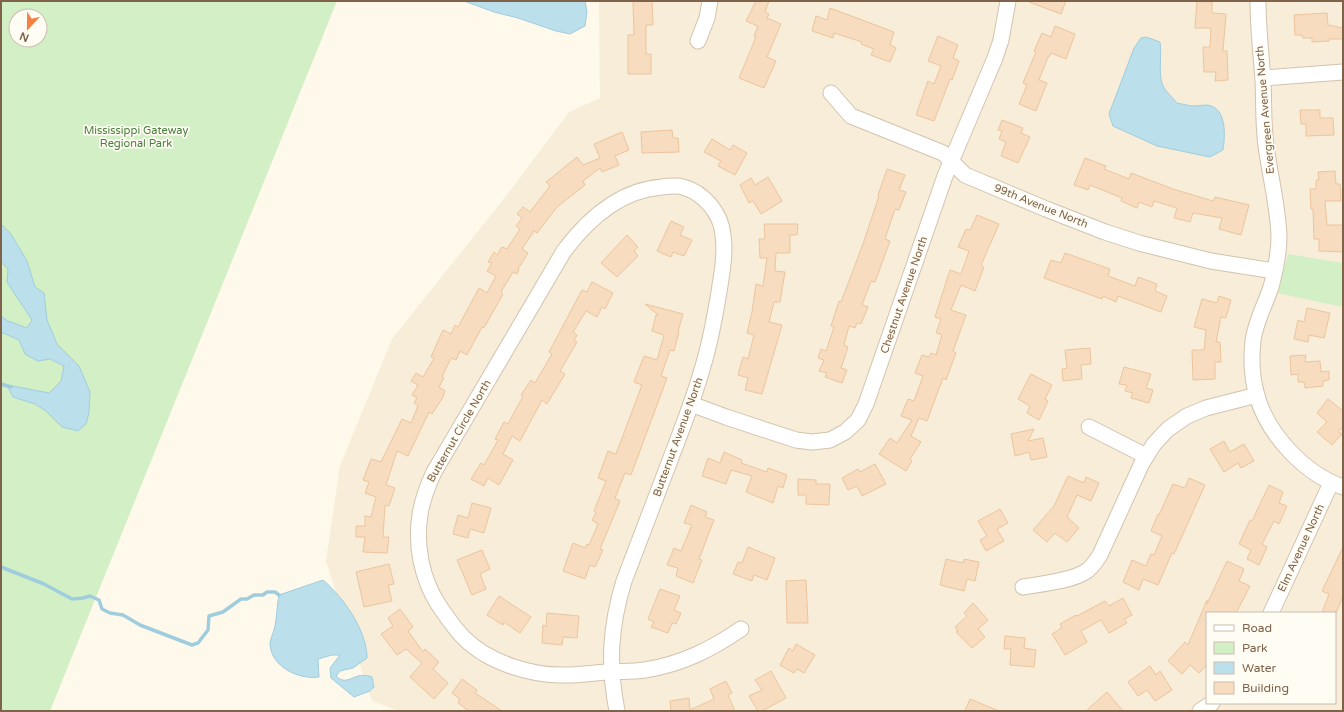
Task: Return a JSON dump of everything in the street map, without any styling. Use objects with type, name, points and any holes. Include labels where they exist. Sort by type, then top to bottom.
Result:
[{"type":"street","points":[[698,41],[707,18],[710,1]]},
{"type":"street","name":"Chestnut Avenue North","points":[[691,404],[796,440],[812,442],[830,440],[845,432],[858,420],[866,404],[940,190],[995,58],[1001,40],[1008,1]]},
{"type":"street","name":"Evergreen Avenue North","points":[[1258,1],[1258,26],[1263,78],[1266,144],[1279,237],[1271,287],[1263,306],[1253,340],[1252,365],[1256,395],[1276,436],[1309,469],[1337,485]]},
{"type":"street","points":[[1263,78],[1343,72]]},
{"type":"street","name":"99th Avenue North","points":[[831,93],[851,116],[943,153],[965,175],[1105,232],[1180,254],[1211,261],[1274,271]]},
{"type":"street","name":"Butternut Avenue North","points":[[617,711],[613,688],[612,639],[617,604],[624,581],[691,404],[703,367],[720,287],[723,235],[721,225],[714,210],[703,198],[694,192],[682,186],[672,186]]},
{"type":"street","name":"Butternut Circle North","points":[[672,186],[648,189],[608,206],[576,236],[564,251],[434,472],[425,492],[420,514],[418,541],[423,568],[432,595],[448,619],[464,639],[489,657],[514,668],[540,674],[566,675],[644,670],[686,660],[710,649],[741,629]]},
{"type":"street","points":[[1024,587],[1076,576],[1086,571],[1093,564],[1100,555],[1146,456],[1154,444],[1168,429],[1186,416],[1206,408],[1256,395]]},
{"type":"street","points":[[1089,427],[1146,456]]},
{"type":"street","name":"Elm Avenue North","points":[[1272,612],[1337,485]]},
{"type":"street","points":[[1200,711],[1211,704]]},
{"type":"shaded area","points":[[599,1],[1343,1],[1343,711],[399,711],[372,701],[326,561],[340,466],[392,339],[510,191],[569,112],[600,98]]},
{"type":"green space","name":"Mississippi Gateway Regional Park","points":[[1,1],[337,1],[50,711],[1,711]]},
{"type":"green space","points":[[1288,254],[1343,263],[1343,307],[1277,293]]},
{"type":"water","points":[[464,1],[585,1],[587,12],[585,26],[570,34],[494,12]]},
{"type":"water","points":[[1146,37],[1160,42],[1160,71],[1163,86],[1177,103],[1193,106],[1209,105],[1220,113],[1224,125],[1223,150],[1210,157],[1157,146],[1113,126],[1109,114],[1134,48],[1141,38]]},
{"type":"water","points":[[1,224],[11,234],[27,261],[35,287],[44,293],[47,320],[57,344],[79,366],[90,392],[89,413],[86,424],[78,431],[62,427],[46,411],[35,404],[13,397],[7,385],[49,393],[61,381],[64,366],[50,359],[38,361],[25,354],[19,340],[1,332],[1,316],[8,321],[27,328],[32,320],[7,282],[8,269],[1,262]]},
{"type":"water","points":[[323,580],[346,605],[358,625],[366,647],[367,658],[353,668],[340,671],[336,676],[344,680],[366,675],[372,677],[374,687],[370,691],[354,697],[331,678],[330,668],[340,655],[332,655],[318,659],[319,677],[311,677],[295,674],[287,670],[275,659],[272,652],[270,642],[275,626],[279,595]]},
{"type":"building","points":[[633,1],[652,1],[653,25],[646,25],[646,54],[651,54],[651,74],[628,74],[628,35],[634,35]]},
{"type":"building","points":[[756,1],[769,1],[765,12],[769,14],[767,18],[781,24],[767,57],[776,61],[764,88],[739,78],[756,37],[754,36],[758,26],[746,21]]},
{"type":"building","points":[[1029,1],[1066,1],[1061,14]]},
{"type":"building","points":[[1197,1],[1212,2],[1212,13],[1226,14],[1223,51],[1227,51],[1228,80],[1215,81],[1216,72],[1204,72],[1203,47],[1210,47],[1211,28],[1195,28]]},
{"type":"building","points":[[830,8],[894,32],[890,45],[896,48],[890,62],[871,55],[874,49],[861,44],[862,42],[834,33],[833,38],[812,31],[816,16],[827,20]]},
{"type":"building","points":[[1327,13],[1328,25],[1343,28],[1343,39],[1329,39],[1329,41],[1312,42],[1312,38],[1303,38],[1302,35],[1295,35],[1294,15]]},
{"type":"building","points":[[1055,26],[1075,34],[1066,59],[1051,53],[1048,57],[1039,80],[1047,83],[1036,111],[1019,104],[1027,85],[1023,83],[1042,33],[1051,37]]},
{"type":"building","points":[[938,36],[958,45],[953,58],[959,61],[952,80],[950,79],[934,121],[916,115],[928,81],[934,84],[941,66],[928,61]]},
{"type":"building","points":[[1300,110],[1320,110],[1320,118],[1333,118],[1334,135],[1306,136],[1306,124],[1301,124]]},
{"type":"building","points":[[1002,120],[1023,128],[1021,133],[1030,137],[1018,163],[1001,156],[1006,142],[999,139],[1002,131],[998,130]]},
{"type":"building","points":[[672,130],[673,138],[678,138],[679,152],[642,153],[641,132]]},
{"type":"building","points":[[622,132],[629,150],[615,156],[619,165],[602,172],[600,168],[583,181],[585,185],[557,207],[537,233],[534,231],[522,249],[528,253],[518,269],[517,274],[513,272],[501,292],[503,294],[484,328],[482,327],[467,355],[460,351],[456,360],[451,358],[439,387],[445,391],[443,397],[432,414],[429,412],[408,456],[397,451],[386,485],[395,488],[389,506],[385,505],[383,537],[389,537],[387,553],[363,552],[365,537],[356,537],[356,526],[365,526],[365,516],[371,517],[376,497],[365,493],[369,482],[363,480],[371,459],[381,462],[402,419],[411,423],[418,406],[414,403],[417,398],[412,395],[418,385],[411,381],[416,373],[423,377],[434,358],[431,357],[443,330],[451,334],[455,325],[458,327],[479,288],[487,293],[496,276],[487,271],[492,263],[488,262],[494,252],[497,255],[502,247],[507,249],[520,229],[516,226],[522,218],[517,214],[523,207],[530,212],[550,186],[546,182],[577,157],[583,165],[600,158],[594,144]]},
{"type":"building","points":[[712,139],[730,150],[733,145],[747,153],[735,175],[718,166],[721,161],[704,152]]},
{"type":"building","points":[[1085,158],[1106,166],[1104,169],[1129,179],[1131,173],[1173,189],[1213,201],[1215,197],[1249,205],[1241,235],[1219,229],[1222,218],[1193,213],[1190,222],[1174,218],[1177,208],[1154,201],[1152,207],[1139,202],[1137,208],[1121,201],[1122,198],[1090,185],[1088,190],[1074,185]]},
{"type":"building","points":[[887,169],[905,175],[899,190],[906,192],[899,210],[895,209],[885,239],[890,241],[875,282],[871,281],[862,305],[868,307],[861,324],[857,323],[855,328],[849,326],[844,345],[848,347],[841,368],[847,370],[842,383],[825,377],[827,373],[819,371],[824,360],[818,358],[821,349],[826,351],[834,327],[831,326],[839,301],[841,302],[863,244]]},
{"type":"building","points":[[1335,171],[1336,184],[1340,184],[1341,201],[1325,201],[1327,225],[1343,225],[1343,252],[1319,251],[1319,239],[1314,239],[1313,209],[1311,209],[1310,189],[1316,189],[1316,180],[1319,180],[1318,172]]},
{"type":"building","points":[[768,177],[782,201],[761,214],[753,201],[749,203],[740,185],[751,178],[755,185]]},
{"type":"building","points":[[977,215],[999,224],[981,265],[984,267],[975,291],[961,285],[951,310],[966,315],[953,351],[956,353],[946,380],[943,378],[927,421],[919,418],[911,436],[921,442],[910,459],[912,461],[906,471],[879,454],[890,438],[897,443],[912,420],[901,416],[908,399],[914,401],[923,376],[915,373],[922,355],[929,357],[931,353],[936,355],[942,335],[936,333],[941,319],[935,317],[950,270],[961,274],[969,251],[958,247],[966,229],[970,230]]},
{"type":"building","points":[[671,221],[684,227],[680,235],[692,240],[684,256],[673,252],[671,257],[657,251]]},
{"type":"building","points":[[764,224],[798,224],[797,235],[790,235],[790,253],[776,253],[775,271],[785,272],[780,302],[774,302],[769,322],[782,325],[762,394],[745,390],[748,378],[738,375],[743,357],[748,359],[754,335],[747,333],[756,284],[763,286],[767,258],[760,258],[759,239],[765,239]]},
{"type":"building","points":[[627,235],[638,247],[634,251],[638,256],[617,277],[601,263]]},
{"type":"building","points":[[1065,253],[1110,269],[1108,276],[1135,286],[1138,277],[1157,284],[1155,291],[1167,296],[1161,312],[1118,296],[1116,302],[1103,296],[1102,299],[1044,278],[1051,260],[1061,263]]},
{"type":"building","points":[[592,282],[613,293],[605,309],[602,307],[597,317],[586,311],[573,332],[577,335],[574,341],[577,342],[560,371],[565,374],[547,404],[542,400],[520,441],[512,436],[503,454],[513,460],[499,485],[488,478],[484,486],[471,479],[481,463],[484,465],[498,440],[495,439],[504,422],[508,424],[523,396],[521,395],[531,380],[535,383],[552,354],[549,352],[582,290],[587,292]]},
{"type":"building","points":[[1219,296],[1231,300],[1226,318],[1221,317],[1216,342],[1220,342],[1221,362],[1215,362],[1215,379],[1193,380],[1192,350],[1204,350],[1206,330],[1194,327],[1202,299],[1217,303]]},
{"type":"building","points":[[645,304],[683,314],[674,351],[670,350],[661,376],[667,378],[631,475],[625,473],[615,498],[620,501],[600,549],[603,550],[595,567],[590,565],[585,579],[563,571],[573,543],[585,548],[587,544],[589,545],[598,524],[592,520],[596,513],[594,511],[606,481],[598,478],[608,451],[616,454],[642,385],[634,382],[644,356],[657,360],[664,335],[652,331],[656,315],[658,315]]},
{"type":"building","points":[[1307,308],[1330,313],[1324,338],[1309,335],[1308,342],[1294,339],[1298,320],[1304,322]]},
{"type":"building","points":[[1090,348],[1091,364],[1081,365],[1082,379],[1063,381],[1062,369],[1067,368],[1065,350]]},
{"type":"building","points":[[1306,355],[1305,362],[1320,361],[1321,372],[1329,371],[1329,380],[1323,381],[1323,386],[1305,388],[1304,382],[1298,382],[1298,374],[1291,375],[1290,356]]},
{"type":"building","points":[[1124,367],[1151,374],[1146,388],[1153,390],[1149,403],[1131,398],[1133,393],[1125,391],[1127,385],[1119,384]]},
{"type":"building","points":[[1031,374],[1052,385],[1045,399],[1048,401],[1039,420],[1027,413],[1030,406],[1018,399]]},
{"type":"building","points":[[1328,399],[1343,411],[1343,427],[1338,432],[1342,434],[1332,445],[1317,432],[1327,422],[1317,413]]},
{"type":"building","points":[[1034,429],[1028,441],[1043,438],[1047,457],[1031,460],[1029,452],[1015,456],[1011,434]]},
{"type":"building","points":[[1224,441],[1230,452],[1244,444],[1254,461],[1241,468],[1238,463],[1224,472],[1210,449]]},
{"type":"building","points":[[724,452],[742,460],[741,463],[767,472],[768,468],[787,475],[783,488],[778,486],[773,503],[746,492],[752,476],[731,470],[726,484],[702,476],[708,458],[720,463]]},
{"type":"building","points":[[875,464],[886,484],[862,496],[857,486],[848,490],[842,478],[858,469],[860,472]]},
{"type":"building","points":[[1068,476],[1084,483],[1086,477],[1099,483],[1091,501],[1077,495],[1067,517],[1079,528],[1067,542],[1055,533],[1047,542],[1033,530],[1054,506]]},
{"type":"building","points":[[1189,478],[1205,485],[1174,554],[1172,553],[1158,585],[1143,579],[1139,590],[1123,582],[1132,560],[1146,566],[1151,554],[1154,555],[1162,536],[1151,531],[1158,514],[1159,515],[1173,484],[1185,488]]},
{"type":"building","points":[[798,479],[816,480],[816,484],[830,484],[829,505],[806,504],[806,495],[798,495]]},
{"type":"building","points":[[1269,485],[1283,492],[1279,503],[1287,506],[1279,524],[1274,521],[1262,544],[1267,547],[1259,565],[1247,559],[1251,550],[1239,544]]},
{"type":"building","points":[[472,503],[491,508],[484,533],[470,529],[468,538],[453,534],[458,515],[468,518]]},
{"type":"building","points":[[691,505],[707,512],[705,517],[714,520],[699,559],[702,560],[693,583],[676,576],[678,568],[667,565],[674,548],[681,551],[692,525],[684,523]]},
{"type":"building","points":[[1000,509],[1008,523],[997,529],[1004,541],[986,551],[980,540],[987,536],[978,521]]},
{"type":"building","points":[[748,547],[775,558],[767,580],[754,575],[752,581],[733,574],[738,562],[742,563]]},
{"type":"building","points":[[1343,547],[1343,596],[1336,613],[1322,612],[1329,594],[1322,591]]},
{"type":"building","points":[[482,550],[490,569],[480,574],[486,589],[472,595],[457,560]]},
{"type":"building","points":[[946,559],[963,563],[964,559],[979,562],[975,581],[967,579],[964,591],[940,585]]},
{"type":"building","points":[[1227,561],[1244,569],[1239,581],[1250,586],[1237,612],[1206,612],[1206,666],[1199,673],[1190,665],[1182,674],[1168,661],[1185,642],[1188,645],[1207,600],[1207,604]]},
{"type":"building","points":[[389,564],[394,584],[388,585],[392,601],[364,607],[356,572]]},
{"type":"building","points":[[806,580],[808,623],[787,623],[786,581]]},
{"type":"building","points":[[660,589],[680,596],[674,610],[681,613],[676,624],[672,623],[668,633],[651,627],[654,622],[648,619]]},
{"type":"building","points":[[499,596],[531,617],[520,633],[504,622],[503,625],[487,615]]},
{"type":"building","points":[[1123,598],[1132,615],[1124,619],[1127,623],[1109,633],[1101,620],[1081,631],[1087,642],[1065,655],[1052,634],[1062,628],[1060,624],[1105,601],[1109,606]]},
{"type":"building","points":[[973,603],[988,620],[978,629],[985,637],[972,648],[956,632],[958,631],[955,627],[967,616],[964,613]]},
{"type":"building","points":[[400,609],[413,627],[408,631],[423,652],[425,649],[439,662],[433,669],[448,683],[434,699],[410,677],[422,663],[406,649],[397,655],[381,634],[393,626],[388,618]]},
{"type":"building","points":[[547,613],[579,616],[577,638],[563,637],[562,645],[542,643],[543,625],[546,627]]},
{"type":"building","points":[[1005,636],[1025,638],[1024,648],[1036,650],[1034,667],[1010,665],[1011,649],[1004,649]]},
{"type":"building","points":[[796,644],[815,655],[804,673],[797,669],[794,673],[780,665],[789,648],[793,651]]},
{"type":"building","points":[[1150,666],[1156,675],[1160,671],[1172,690],[1155,701],[1147,690],[1138,696],[1128,682]]},
{"type":"building","points":[[771,671],[786,698],[762,711],[758,711],[749,696],[762,690],[755,680]]},
{"type":"building","points":[[462,679],[477,690],[475,693],[502,711],[469,711],[458,703],[460,699],[452,693]]},
{"type":"building","points":[[726,681],[732,693],[728,695],[735,711],[671,711],[670,701],[689,698],[690,710],[714,699],[710,689]]},
{"type":"building","points":[[1107,692],[1123,711],[1086,711]]},
{"type":"building","points":[[970,699],[999,711],[965,711]]},
{"type":"waterway","points":[[1,384],[11,387]]},
{"type":"waterway","points":[[1,567],[44,584],[72,599],[90,596],[99,600],[102,609],[110,613],[123,615],[140,625],[192,645],[198,643],[208,630],[209,616],[223,612],[241,599],[247,599],[254,595],[263,595],[267,592],[275,592],[279,595]]}]
